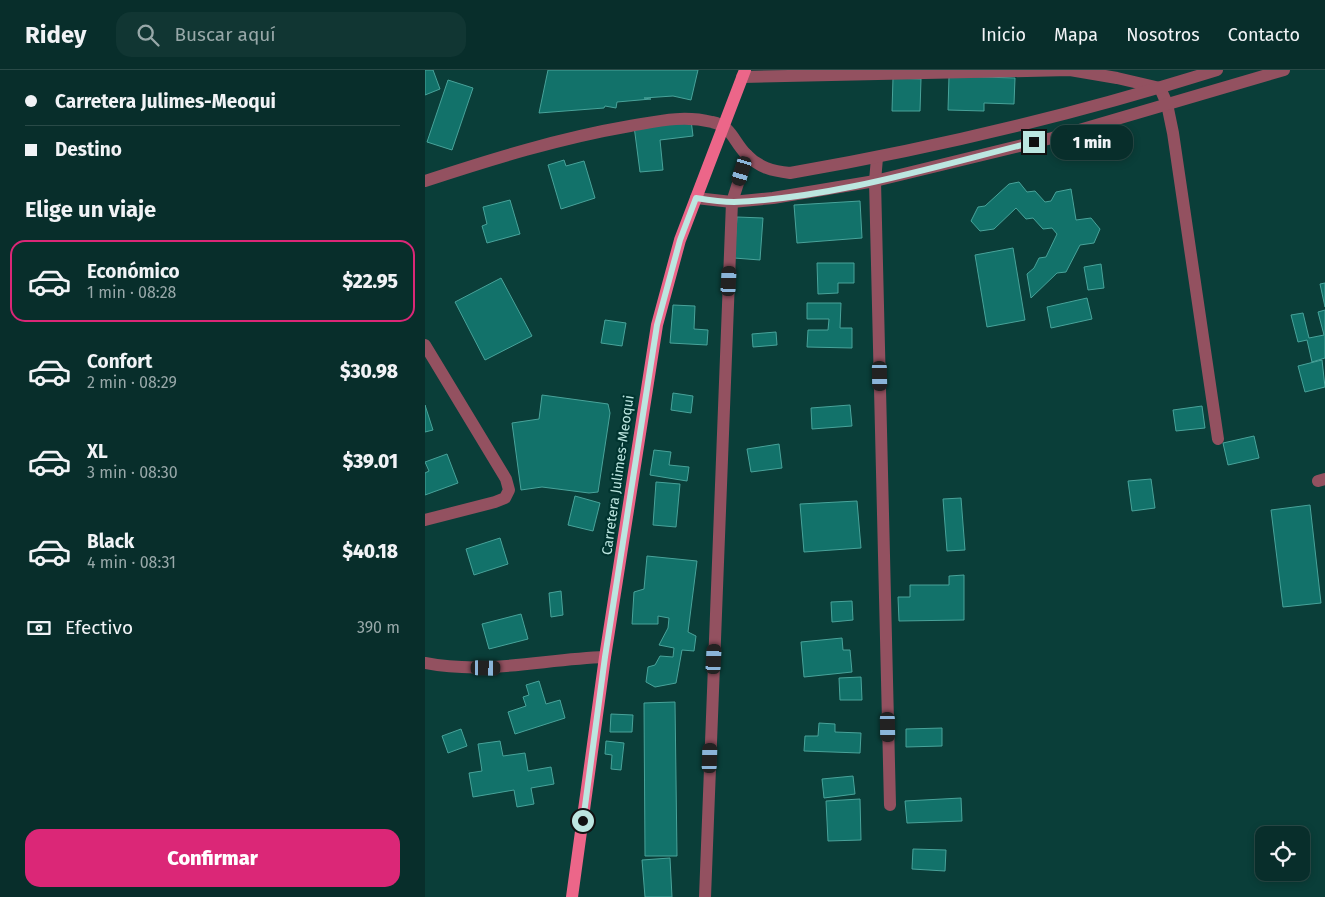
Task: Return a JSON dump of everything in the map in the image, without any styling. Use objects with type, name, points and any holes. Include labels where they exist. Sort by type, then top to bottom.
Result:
[{"type":"main road","name":"Carretera Julimes-Meoqui","points":[[573,897],[605,657],[657,325],[680,240],[743,74]]},
{"type":"street","points":[[743,74],[1070,70],[1160,88]]},
{"type":"street","points":[[425,181],[504,155],[603,131],[691,117],[723,124],[747,155],[771,171],[791,173],[877,158],[961,140],[1160,88],[1217,70]]},
{"type":"street","points":[[696,198],[732,202],[791,195],[875,181],[1052,138],[1284,70]]},
{"type":"street","points":[[1160,88],[1167,104],[1173,133],[1218,439]]},
{"type":"street","points":[[961,140],[963,160]]},
{"type":"street","points":[[705,897],[732,202],[747,155]]},
{"type":"street","points":[[877,158],[875,181],[890,805]]},
{"type":"street","points":[[425,346],[506,478],[509,490],[505,498],[495,502],[425,520]]},
{"type":"street","points":[[425,663],[447,667],[506,668],[566,658],[605,657]]},
{"type":"building","points":[[425,70],[433,70],[440,89],[425,95]]},
{"type":"building","points":[[548,70],[698,70],[691,100],[673,96],[644,98],[651,99],[617,102],[616,108],[605,106],[604,108],[539,113]]},
{"type":"building","points":[[949,76],[1015,78],[1014,104],[984,103],[984,111],[948,110]]},
{"type":"building","points":[[893,78],[921,79],[920,111],[892,111]]},
{"type":"building","points":[[448,80],[473,88],[452,150],[427,142]]},
{"type":"building","points":[[691,120],[693,136],[660,140],[663,170],[640,172],[634,126]]},
{"type":"building","points":[[564,160],[566,166],[584,161],[595,198],[561,209],[548,165]]},
{"type":"building","points":[[1019,182],[1027,192],[1035,191],[1045,202],[1051,201],[1056,192],[1071,189],[1076,220],[1091,218],[1100,229],[1094,243],[1080,245],[1066,272],[1057,273],[1031,298],[1027,274],[1034,268],[1039,258],[1046,257],[1057,234],[1052,228],[1043,229],[1033,218],[1026,219],[1016,208],[994,229],[980,231],[971,221],[978,207],[985,206],[1009,184]]},
{"type":"building","points":[[510,200],[520,234],[487,243],[482,226],[487,224],[483,207]]},
{"type":"building","points":[[860,201],[862,238],[797,243],[794,205]]},
{"type":"building","points":[[737,217],[763,218],[760,260],[734,258]]},
{"type":"building","points":[[1013,248],[1025,320],[987,327],[975,255]]},
{"type":"building","points":[[817,263],[854,263],[854,283],[838,283],[838,293],[818,294]]},
{"type":"building","points":[[1101,264],[1104,288],[1088,290],[1084,267]]},
{"type":"building","points":[[501,278],[532,336],[485,360],[455,302]]},
{"type":"building","points":[[1325,283],[1325,307],[1320,284]]},
{"type":"building","points":[[1087,298],[1092,319],[1051,328],[1047,307]]},
{"type":"building","points":[[807,303],[841,303],[840,328],[852,328],[852,348],[807,347],[808,330],[828,330],[829,319],[807,319]]},
{"type":"building","points":[[673,305],[695,306],[694,329],[708,330],[707,345],[670,343]]},
{"type":"building","points":[[1325,310],[1325,358],[1312,362],[1307,340],[1298,342],[1291,315],[1303,313],[1309,338],[1324,335],[1318,312]]},
{"type":"building","points":[[605,320],[626,323],[622,346],[601,343]]},
{"type":"building","points":[[776,332],[777,345],[753,347],[752,334]]},
{"type":"building","points":[[1322,360],[1325,387],[1305,392],[1298,366]]},
{"type":"building","points":[[673,393],[693,396],[691,413],[671,410]]},
{"type":"building","points":[[542,395],[608,404],[610,413],[598,492],[589,493],[542,487],[521,490],[512,423],[539,419]]},
{"type":"building","points":[[425,405],[433,430],[425,432]]},
{"type":"building","points":[[850,405],[852,426],[812,429],[811,408]]},
{"type":"building","points":[[1202,406],[1205,428],[1176,431],[1173,410]]},
{"type":"building","points":[[1254,436],[1259,458],[1228,465],[1223,443]]},
{"type":"building","points":[[779,444],[782,468],[751,472],[747,449]]},
{"type":"building","points":[[654,450],[671,452],[669,465],[689,467],[687,481],[650,475]]},
{"type":"building","points":[[447,454],[458,483],[425,495],[425,473],[429,471],[425,462]]},
{"type":"building","points":[[1151,479],[1155,508],[1132,511],[1128,481]]},
{"type":"building","points":[[656,482],[680,484],[676,527],[653,525]]},
{"type":"building","points":[[575,496],[600,503],[593,531],[568,525]]},
{"type":"building","points":[[961,498],[965,550],[947,551],[943,499]]},
{"type":"building","points":[[857,501],[861,548],[804,552],[800,504]]},
{"type":"building","points":[[1310,505],[1321,603],[1283,607],[1271,510]]},
{"type":"building","points":[[500,538],[508,564],[474,575],[466,549]]},
{"type":"building","points":[[647,556],[697,561],[688,632],[696,636],[694,651],[682,650],[676,683],[655,687],[646,682],[648,667],[655,665],[660,656],[673,657],[674,648],[659,645],[668,628],[669,618],[658,616],[658,624],[632,624],[634,592],[644,589]]},
{"type":"building","points":[[964,575],[964,620],[899,621],[898,597],[910,597],[910,585],[949,585],[949,576]]},
{"type":"building","points":[[561,591],[563,615],[551,617],[549,593]]},
{"type":"building","points":[[852,601],[853,620],[832,622],[831,602]]},
{"type":"building","points":[[521,614],[528,639],[489,649],[482,624]]},
{"type":"building","points":[[842,638],[843,650],[850,650],[852,672],[804,677],[801,642]]},
{"type":"building","points":[[861,677],[862,700],[840,700],[839,678]]},
{"type":"building","points":[[539,681],[546,704],[560,700],[565,718],[515,734],[508,712],[526,706],[523,697],[529,695],[526,685]]},
{"type":"building","points":[[675,702],[677,856],[645,856],[644,703]]},
{"type":"building","points":[[611,714],[633,715],[632,732],[610,732]]},
{"type":"building","points":[[819,723],[835,724],[835,732],[861,733],[860,753],[804,751],[805,736],[818,736]]},
{"type":"building","points":[[942,728],[942,746],[906,747],[906,729]]},
{"type":"building","points":[[461,729],[467,746],[448,753],[442,736]]},
{"type":"building","points":[[500,741],[503,756],[525,753],[528,771],[551,767],[554,784],[531,788],[534,804],[517,807],[514,790],[473,797],[469,773],[482,771],[478,744]]},
{"type":"building","points":[[606,741],[624,743],[621,770],[611,769],[612,755],[605,754]]},
{"type":"building","points":[[853,776],[855,794],[824,798],[822,779]]},
{"type":"building","points":[[961,798],[962,821],[907,823],[905,801]]},
{"type":"building","points":[[860,799],[861,840],[828,841],[826,801]]},
{"type":"building","points":[[913,849],[946,850],[945,871],[912,869]]},
{"type":"building","points":[[670,858],[672,897],[645,897],[642,860]]},
{"type":"route","points":[[583,821],[605,657],[657,325],[680,240],[696,198],[732,202],[825,190],[875,181],[1034,142]]}]
